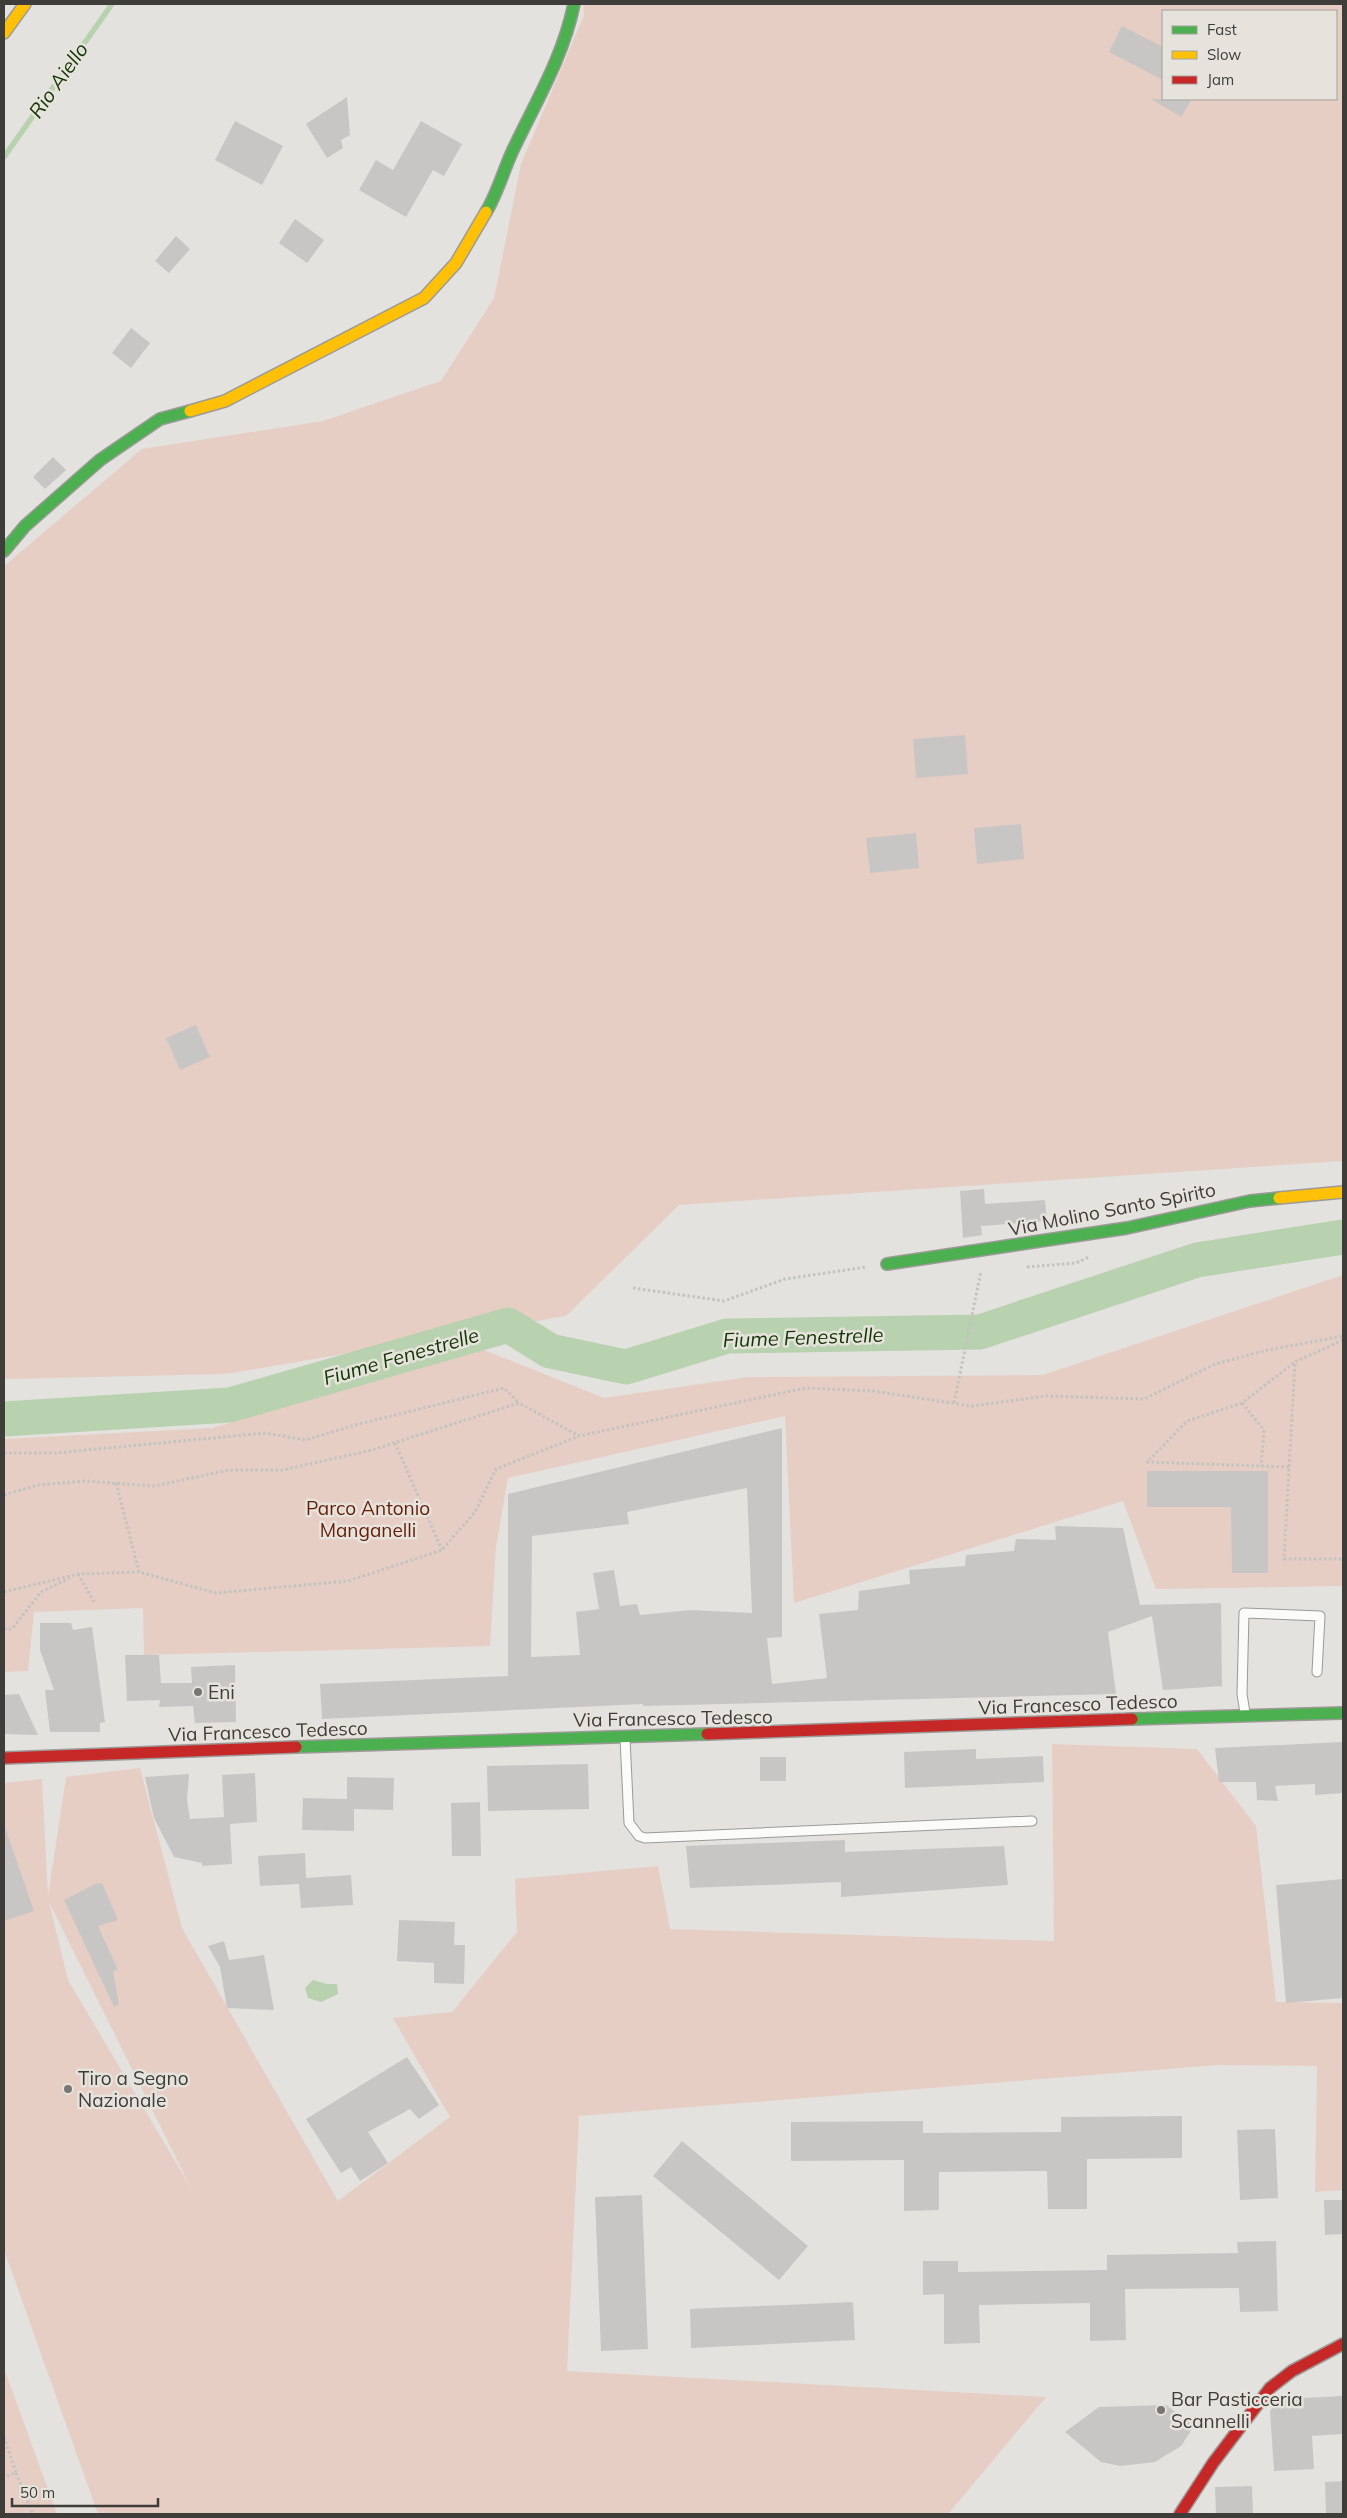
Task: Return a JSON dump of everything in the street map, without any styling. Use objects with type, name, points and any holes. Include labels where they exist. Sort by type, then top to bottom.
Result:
[{"type":"street","points":[[4,33],[24,4]]},
{"type":"street","points":[[4,551],[25,526],[100,460],[160,419],[225,401],[424,298],[456,263],[489,207],[512,152],[552,73],[568,33],[574,4]]},
{"type":"street","name":"Via Molino Santo Spirito","points":[[886,1264],[1127,1228],[1250,1201],[1343,1192]]},
{"type":"street","name":"Via Francesco Tedesco","points":[[4,1758],[625,1736],[767,1734],[1343,1714]]},
{"type":"street","points":[[1180,2514],[1213,2462],[1270,2388],[1292,2371],[1343,2344]]},
{"type":"lane","points":[[1245,1716],[1242,1694],[1244,1612],[1320,1616],[1318,1672]]},
{"type":"lane","points":[[625,1736],[629,1823],[639,1836],[646,1838],[1032,1821]]},
{"type":"path","points":[[633,1288],[724,1302],[785,1279],[886,1264]]},
{"type":"path","points":[[954,1403],[982,1271]]},
{"type":"path","points":[[1289,1467],[1147,1462],[1187,1421],[1242,1403],[1295,1362],[1343,1338]]},
{"type":"path","points":[[4,1592],[78,1574],[139,1572],[216,1593],[348,1581],[442,1550],[475,1512],[496,1469],[579,1436],[806,1388],[873,1391],[972,1406],[1046,1396],[1144,1399],[1215,1364],[1268,1350],[1343,1338]]},
{"type":"path","points":[[1295,1362],[1284,1558],[1343,1559]]},
{"type":"path","points":[[4,1453],[55,1453],[265,1433],[304,1440],[359,1424],[504,1388],[518,1403],[579,1436]]},
{"type":"path","points":[[4,1495],[38,1485],[85,1481],[154,1486],[229,1470],[283,1470],[372,1450],[518,1403]]},
{"type":"path","points":[[1242,1403],[1264,1430],[1261,1466]]},
{"type":"path","points":[[395,1443],[442,1550]]},
{"type":"path","points":[[116,1483],[139,1572]]},
{"type":"path","points":[[78,1574],[94,1602]]},
{"type":"path","points":[[4,1629],[12,1629],[41,1592],[78,1574]]},
{"type":"path","points":[[4,2437],[33,2514]]},
{"type":"path","points":[[4,2478],[16,2473]]},
{"type":"green space","points":[[583,4],[1343,4],[1343,1161],[679,1205],[566,1316],[226,1374],[4,1379],[4,566],[142,449],[323,421],[441,381],[494,298],[521,164],[584,15]]},
{"type":"green space","name":"Parco Antonio Manganelli","points":[[1343,1275],[1343,1586],[1156,1589],[1123,1501],[794,1603],[785,1416],[508,1478],[496,1547],[490,1646],[144,1655],[143,1608],[34,1612],[28,1671],[4,1672],[4,1439],[212,1428],[484,1350],[604,1398],[748,1377],[1043,1375]]},
{"type":"green space","points":[[1052,1744],[1197,1749],[1256,1826],[1276,2002],[1343,2003],[1343,2190],[1315,2192],[1317,2066],[1218,2065],[579,2116],[567,2371],[1046,2397],[948,2514],[98,2514],[4,2250],[4,1783],[42,1779],[48,1896],[66,1777],[140,1768],[182,1928],[338,2201],[450,2117],[393,2018],[452,2012],[517,1932],[515,1879],[658,1866],[670,1929],[1054,1941]],"holes":[[[49,1902],[191,2188],[68,1980]]]},
{"type":"green space","points":[[4,2368],[57,2514],[4,2514]]},
{"type":"shaded area","points":[[313,1980],[327,1984],[337,1984],[338,1994],[321,2002],[308,1998],[305,1988]]},
{"type":"building","points":[[1122,26],[1162,46],[1162,79],[1109,52]]},
{"type":"building","points":[[347,97],[350,135],[341,140],[343,148],[327,158],[306,124]]},
{"type":"building","points":[[1151,99],[1191,100],[1181,117]]},
{"type":"building","points":[[235,121],[283,146],[262,185],[215,160]]},
{"type":"building","points":[[421,121],[462,144],[444,176],[433,170],[406,217],[359,190],[376,160],[393,170]]},
{"type":"building","points":[[295,219],[324,240],[307,263],[279,243]]},
{"type":"building","points":[[176,236],[190,249],[169,273],[155,261]]},
{"type":"building","points":[[131,328],[150,343],[131,368],[112,353]]},
{"type":"building","points":[[53,457],[66,470],[45,489],[33,477]]},
{"type":"building","points":[[965,735],[968,774],[916,778],[913,739]]},
{"type":"building","points":[[1021,824],[1024,859],[977,864],[974,828]]},
{"type":"building","points":[[916,833],[919,868],[870,873],[866,838]]},
{"type":"building","points":[[196,1025],[210,1057],[180,1070],[166,1038]]},
{"type":"building","points":[[984,1189],[985,1204],[1045,1200],[1047,1221],[981,1226],[982,1235],[963,1238],[960,1191]]},
{"type":"building","points":[[782,1428],[782,1637],[767,1638],[772,1684],[827,1678],[819,1614],[858,1610],[859,1591],[910,1584],[909,1570],[965,1566],[966,1555],[1014,1551],[1016,1539],[1056,1540],[1055,1526],[1123,1528],[1140,1605],[1221,1603],[1222,1686],[1163,1690],[1152,1616],[1108,1632],[1116,1694],[643,1706],[643,1704],[322,1719],[320,1684],[508,1676],[508,1494]],"holes":[[[747,1488],[752,1613],[691,1610],[640,1615],[637,1604],[620,1606],[614,1570],[593,1573],[599,1609],[576,1612],[580,1655],[531,1657],[532,1536],[629,1524],[627,1512]]]},
{"type":"building","points":[[1147,1471],[1268,1471],[1268,1573],[1232,1573],[1231,1507],[1147,1507]]},
{"type":"building","points":[[40,1623],[71,1623],[73,1630],[92,1627],[105,1722],[100,1723],[100,1732],[50,1732],[45,1690],[54,1690],[40,1650]]},
{"type":"building","name":"Eni","points":[[125,1655],[159,1655],[161,1683],[192,1683],[191,1667],[235,1665],[236,1722],[195,1723],[193,1706],[159,1707],[160,1700],[127,1701]]},
{"type":"building","points":[[19,1694],[38,1735],[4,1734],[4,1695]]},
{"type":"building","points":[[1343,1742],[1343,1793],[1315,1795],[1315,1784],[1275,1786],[1278,1801],[1257,1800],[1256,1782],[1219,1782],[1215,1748]]},
{"type":"building","points":[[976,1749],[976,1759],[1043,1756],[1044,1782],[905,1788],[904,1752]]},
{"type":"building","points":[[760,1757],[786,1757],[786,1781],[760,1781]]},
{"type":"building","points":[[588,1764],[589,1809],[488,1811],[487,1766]]},
{"type":"building","points":[[255,1773],[257,1822],[230,1824],[232,1864],[202,1866],[202,1863],[174,1857],[154,1818],[145,1777],[189,1774],[187,1800],[190,1819],[224,1817],[222,1775]]},
{"type":"building","points":[[347,1777],[394,1778],[393,1810],[354,1809],[354,1831],[302,1830],[303,1798],[347,1799]]},
{"type":"building","points":[[480,1802],[481,1856],[452,1856],[451,1803]]},
{"type":"building","points":[[6,1830],[34,1911],[4,1921],[4,1831]]},
{"type":"building","points":[[845,1840],[845,1852],[1004,1846],[1008,1885],[841,1897],[841,1882],[690,1888],[686,1846]]},
{"type":"building","points":[[305,1853],[306,1878],[351,1875],[353,1905],[301,1908],[299,1884],[260,1886],[258,1856]]},
{"type":"building","points":[[1343,1879],[1343,1998],[1286,2003],[1276,1885]]},
{"type":"building","points":[[102,1883],[118,1920],[98,1926],[118,1970],[113,1971],[119,2005],[114,2007],[64,1900],[95,1884]]},
{"type":"building","points":[[399,1920],[455,1922],[454,1945],[465,1945],[464,1984],[434,1983],[434,1963],[397,1961]]},
{"type":"building","points":[[224,1941],[229,1960],[264,1955],[274,2010],[227,2008],[220,1967],[208,1946]]},
{"type":"building","points":[[407,2057],[439,2105],[419,2119],[410,2109],[368,2132],[388,2163],[360,2181],[351,2167],[341,2173],[306,2119]]},
{"type":"building","points":[[1182,2116],[1182,2158],[1087,2159],[1087,2209],[1048,2209],[1047,2171],[939,2172],[939,2210],[904,2211],[904,2160],[791,2161],[791,2122],[923,2121],[923,2133],[1061,2132],[1061,2117]]},
{"type":"building","points":[[1275,2129],[1278,2198],[1240,2200],[1237,2130]]},
{"type":"building","points":[[682,2141],[808,2246],[779,2280],[653,2176]]},
{"type":"building","points":[[642,2195],[648,2349],[601,2351],[595,2197]]},
{"type":"building","points":[[1324,2200],[1343,2200],[1343,2234],[1325,2235]]},
{"type":"building","points":[[1276,2241],[1278,2311],[1240,2312],[1239,2288],[1125,2289],[1126,2340],[1090,2341],[1090,2303],[979,2305],[980,2343],[944,2344],[944,2294],[923,2295],[923,2261],[958,2261],[958,2272],[1107,2270],[1107,2255],[1238,2253],[1237,2242]]},
{"type":"building","points":[[853,2302],[855,2340],[691,2348],[690,2309]]},
{"type":"building","points":[[1343,2396],[1343,2434],[1312,2436],[1314,2469],[1274,2471],[1270,2411],[1280,2399]]},
{"type":"building","points":[[1166,2405],[1194,2426],[1181,2446],[1155,2462],[1120,2466],[1101,2462],[1065,2432],[1099,2407]]},
{"type":"building","points":[[1343,2481],[1343,2514],[1326,2514],[1325,2482]]},
{"type":"building","points":[[1252,2486],[1253,2514],[1216,2514],[1215,2487]]},
{"type":"waterway","name":"Rio Aiello","points":[[4,157],[112,4]]},
{"type":"waterway","name":"Fiume Fenestrelle","points":[[4,1419],[230,1405],[508,1325],[550,1351],[626,1367],[727,1336],[980,1332],[1197,1260],[1343,1237]]},
{"type":"traffic: fast","points":[[486,212],[512,152],[556,62],[574,4]]},
{"type":"traffic: fast","points":[[4,551],[25,526],[100,460],[160,419],[190,411]]},
{"type":"traffic: fast","points":[[887,1264],[1127,1228],[1250,1201],[1279,1198]]},
{"type":"traffic: fast","points":[[1132,1719],[1343,1713]]},
{"type":"traffic: fast","points":[[296,1747],[707,1734]]},
{"type":"traffic: slow","points":[[4,33],[25,4]]},
{"type":"traffic: slow","points":[[190,411],[225,401],[424,298],[456,263],[486,212]]},
{"type":"traffic: slow","points":[[1279,1198],[1343,1192]]},
{"type":"traffic: jam","points":[[707,1734],[1132,1719]]},
{"type":"traffic: jam","points":[[4,1758],[296,1747]]},
{"type":"traffic: jam","points":[[1180,2514],[1213,2463],[1270,2388],[1292,2371],[1343,2344]]},
{"type":"place","name":"Eni","points":[[198,1692]]},
{"type":"place","name":"Tiro a Segno Nazionale","points":[[68,2089]]},
{"type":"place","name":"Bar Pasticceria Scannelli","points":[[1161,2410]]}]
